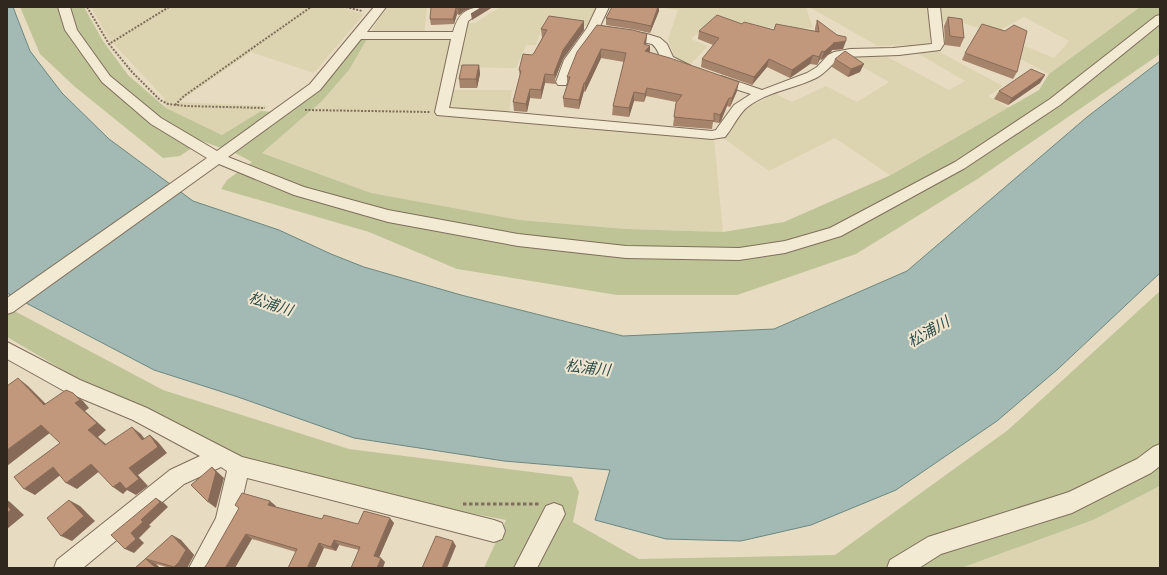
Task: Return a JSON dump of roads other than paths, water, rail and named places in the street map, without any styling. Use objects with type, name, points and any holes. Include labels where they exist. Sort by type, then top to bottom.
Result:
[{"type":"street","points":[[64,7],[71,30],[106,79],[156,121],[213,161],[299,191],[388,216],[518,240],[626,252],[747,253],[785,247],[835,232],[960,165],[1055,102],[1160,18]]},
{"type":"street","points":[[7,307],[315,87],[380,7]]},
{"type":"street","points":[[482,7],[463,19],[442,112],[512,116],[712,135],[720,134],[725,129],[731,116],[742,106],[760,94],[822,70],[832,57],[844,53],[895,52],[936,47],[938,44],[934,7]]},
{"type":"street","points":[[562,82],[570,60],[592,28],[603,7]]},
{"type":"street","points":[[592,28],[656,41],[663,47],[668,59],[675,64],[760,94]]},
{"type":"street","points":[[357,35],[458,36]]},
{"type":"street","points":[[8,352],[73,386],[140,414],[230,462],[380,503],[494,530]]},
{"type":"street","points":[[898,568],[936,544],[1072,502],[1144,466],[1160,454]]},
{"type":"street","points":[[65,568],[177,478],[230,462]]},
{"type":"street","points":[[200,568],[226,522],[230,462]]},
{"type":"street","points":[[525,568],[554,514]]},
{"type":"water","name":"松浦川","points":[[7,7],[13,7],[30,51],[62,93],[109,139],[193,201],[279,230],[331,254],[364,267],[461,295],[623,336],[774,329],[907,271],[1087,117],[1160,61],[1160,273],[1058,369],[997,421],[896,490],[811,525],[741,541],[666,539],[595,520],[610,470],[504,461],[354,438],[238,397],[154,370],[7,293]]}]
